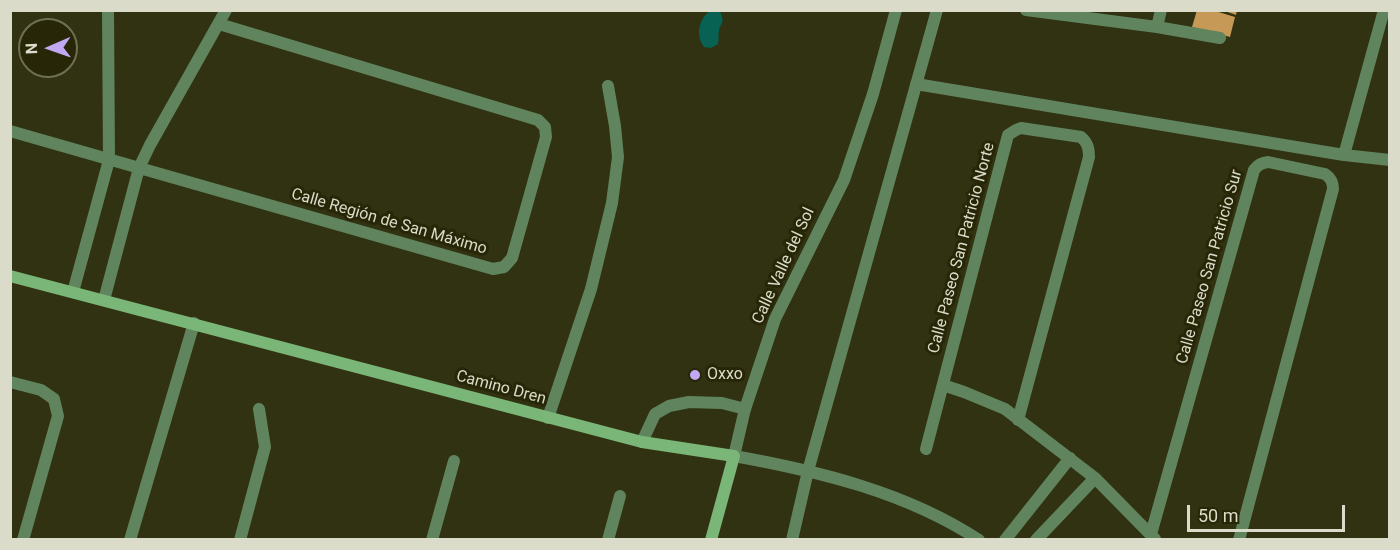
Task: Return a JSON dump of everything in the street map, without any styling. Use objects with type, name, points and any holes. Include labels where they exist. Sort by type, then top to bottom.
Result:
[{"type":"street","points":[[73,292],[109,160],[108,10]]},
{"type":"street","points":[[104,300],[139,168],[226,10]]},
{"type":"street","name":"Calle Valle del Sol","points":[[711,540],[745,409],[775,320],[844,180],[873,94],[896,10]]},
{"type":"street","points":[[792,540],[808,471],[937,10]]},
{"type":"street","points":[[1026,10],[1157,27],[1220,38]]},
{"type":"street","points":[[1157,27],[1161,10]]},
{"type":"street","points":[[1344,155],[1384,10]]},
{"type":"street","name":"Calle Región de San Máximo","points":[[10,132],[493,269],[504,267],[512,258],[546,137],[545,127],[538,120],[219,24]]},
{"type":"street","points":[[916,84],[1344,155],[1389,160]]},
{"type":"street","points":[[548,418],[591,290],[612,203],[618,157],[608,86]]},
{"type":"street","name":"Calle Paseo San Patricio Norte","points":[[926,449],[1008,135],[1021,128],[1081,137],[1088,146],[1089,158],[1018,420]]},
{"type":"street","name":"Calle Paseo San Patricio Sur","points":[[1154,537],[1254,171],[1257,166],[1268,162],[1325,174],[1331,178],[1333,189],[1239,540]]},
{"type":"street","name":"Camino Dren","points":[[10,276],[642,442],[734,456],[808,471],[908,503],[979,540]]},
{"type":"street","points":[[130,540],[194,323]]},
{"type":"street","points":[[10,382],[40,390],[54,399],[58,416],[23,540]]},
{"type":"street","points":[[943,385],[1005,409],[1095,478],[1154,537]]},
{"type":"street","points":[[642,442],[655,414],[669,406],[689,402],[722,403],[745,409]]},
{"type":"street","points":[[240,540],[265,447],[259,409]]},
{"type":"street","points":[[1005,540],[1070,458]]},
{"type":"street","points":[[432,540],[454,461]]},
{"type":"street","points":[[1036,540],[1095,478]]},
{"type":"street","points":[[608,540],[620,496]]},
{"type":"water","points":[[711,10],[720,12],[723,20],[719,30],[718,44],[711,48],[704,47],[699,32],[701,22]]},
{"type":"building","points":[[1197,10],[1212,10],[1235,17],[1230,37],[1192,27]]},
{"type":"building","points":[[1222,10],[1237,10],[1236,15]]},
{"type":"place","name":"Oxxo","points":[[695,375]]}]
